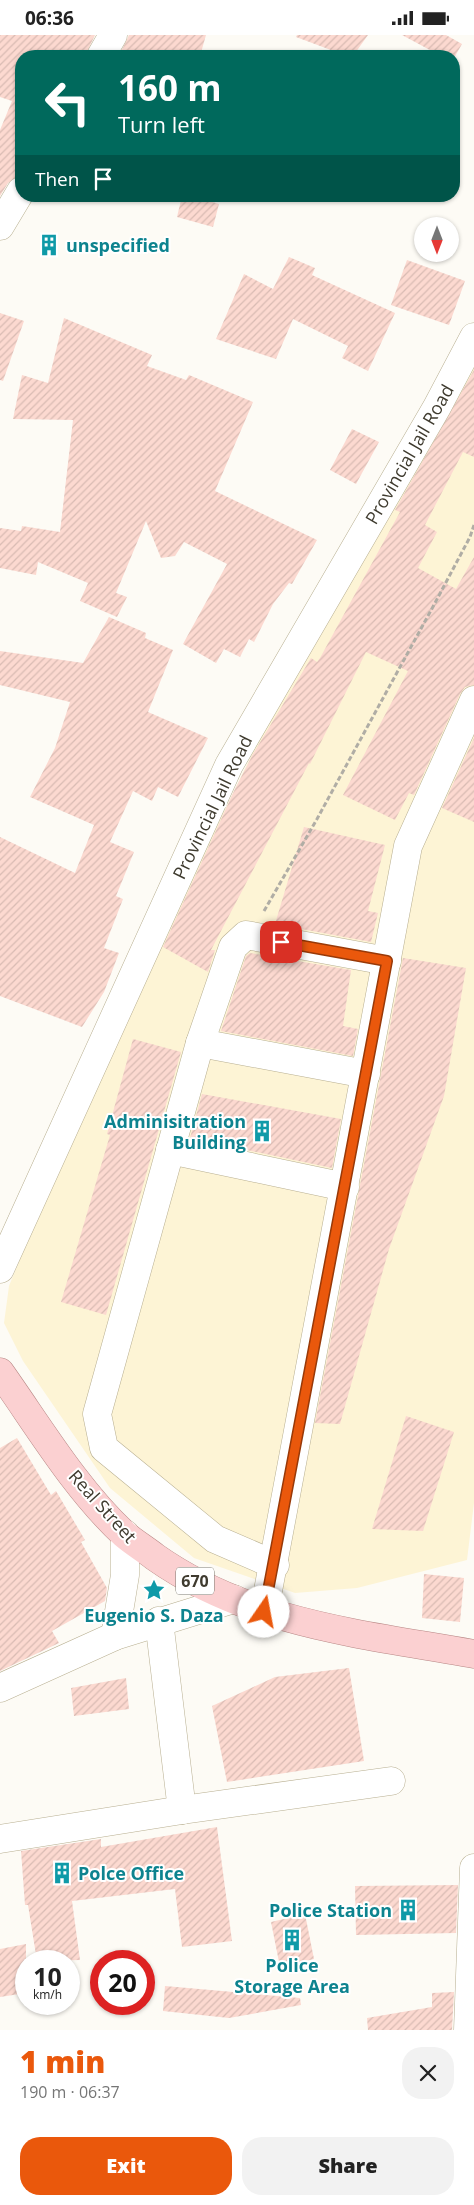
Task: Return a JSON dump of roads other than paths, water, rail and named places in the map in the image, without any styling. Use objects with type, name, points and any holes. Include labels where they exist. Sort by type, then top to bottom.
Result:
[{"type":"main road","name":"Real Street","points":[[0,1372],[86,1492],[125,1535],[170,1568],[264,1612],[329,1628],[474,1653]]},
{"type":"street","points":[[104,50],[113,35]]},
{"type":"street","points":[[0,226],[15,201]]},
{"type":"street","name":"Provincial Jail Road","points":[[0,1269],[229,765],[437,407],[474,337]]},
{"type":"street","points":[[264,1612],[275,1565],[299,1422],[345,1187],[408,846],[474,700]]},
{"type":"street","points":[[275,1565],[214,1539],[104,1448],[96,1414],[200,1043],[233,947],[246,935],[387,961]]},
{"type":"street","points":[[200,1043],[366,1074]]},
{"type":"street","points":[[170,1150],[345,1187]]},
{"type":"street","points":[[115,1636],[125,1575],[125,1535]]},
{"type":"street","points":[[0,1688],[73,1653],[115,1636],[234,1599]]},
{"type":"street","points":[[159,1621],[182,1810]]},
{"type":"street","points":[[0,1839],[182,1810],[391,1781]]},
{"type":"street","points":[[468,2030],[474,1868]]},
{"type":"place","name":"unspecified","points":[[49,245]]},
{"type":"place","name":"Adminisitration Building","points":[[262,1131]]},
{"type":"place","name":"Eugenio S. Daza","points":[[154,1590]]},
{"type":"place","name":"Polce Office","points":[[62,1873]]},
{"type":"place","name":"Police Station","points":[[408,1910]]},
{"type":"place","name":"Police Storage Area","points":[[292,1940]]}]
